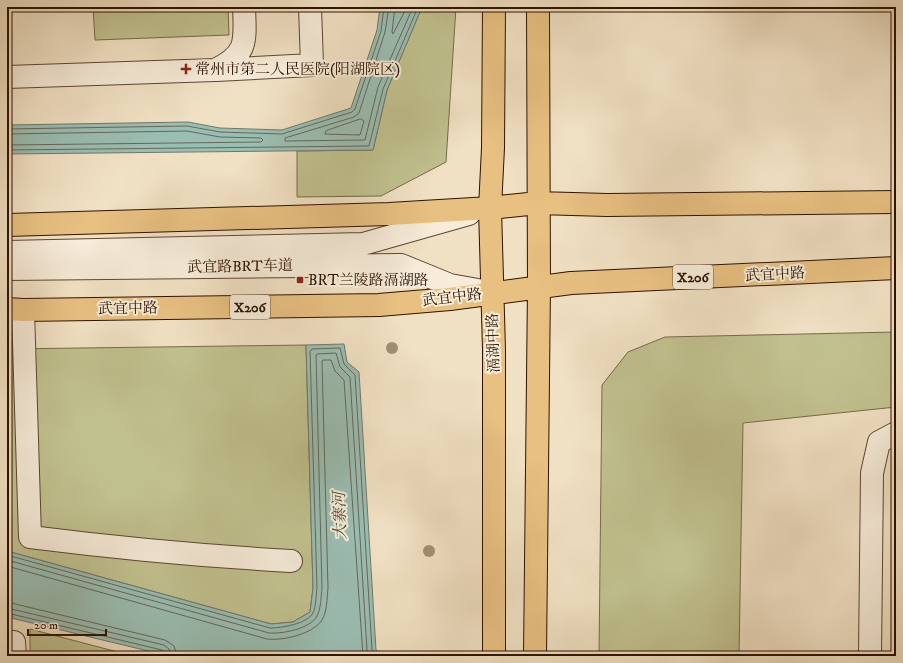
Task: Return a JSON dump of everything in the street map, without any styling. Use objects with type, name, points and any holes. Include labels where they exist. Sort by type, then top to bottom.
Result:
[{"type":"main road","name":"滆湖中路","points":[[494,7],[493,148],[490,208],[491,292],[494,350],[494,656]]},
{"type":"main road","points":[[535,656],[539,286],[538,7]]},
{"type":"main road","points":[[7,225],[375,214],[490,208],[538,203],[607,205],[896,202]]},
{"type":"main road","name":"武宜中路","points":[[15,309],[379,306],[450,299],[491,292],[571,283],[896,268]]},
{"type":"lane","points":[[215,70],[230,63],[245,40],[244,7]]},
{"type":"lane","points":[[7,76],[215,70],[312,65],[310,7]]},
{"type":"lane","name":"武宜路BRT车道","points":[[7,252],[363,244],[490,208]]},
{"type":"lane","name":"武宜路BRT车道","points":[[7,268],[401,264],[450,284],[491,292]]},
{"type":"lane","points":[[15,309],[30,537],[117,548],[291,562]]},
{"type":"lane","points":[[870,656],[872,473],[879,442],[896,433]]},
{"type":"green space","points":[[93,7],[228,7],[229,35],[95,40]]},
{"type":"green space","points":[[422,7],[456,7],[446,162],[381,196],[297,197],[297,151],[373,150],[387,90]]},
{"type":"green space","points":[[896,332],[896,407],[743,423],[739,656],[599,656],[602,385],[628,352],[665,337]]},
{"type":"green space","points":[[306,345],[313,588],[310,612],[293,622],[271,624],[7,551],[7,349]]},
{"type":"green space","points":[[30,629],[133,656],[30,656]]},
{"type":"water","points":[[380,7],[422,7],[387,90],[373,150],[7,154],[7,125],[188,122],[220,128],[282,130],[351,108],[377,30]]},
{"type":"water","name":"大寨河","points":[[344,344],[347,362],[359,372],[376,650],[382,656],[169,656],[7,617],[7,551],[271,624],[293,622],[310,612],[313,588],[306,345]]},
{"type":"place","name":"常州市第二人民医院(阳湖院区)","points":[[186,69]]},
{"type":"place","name":"BRT兰陵路滆湖路","points":[[300,280]]}]
